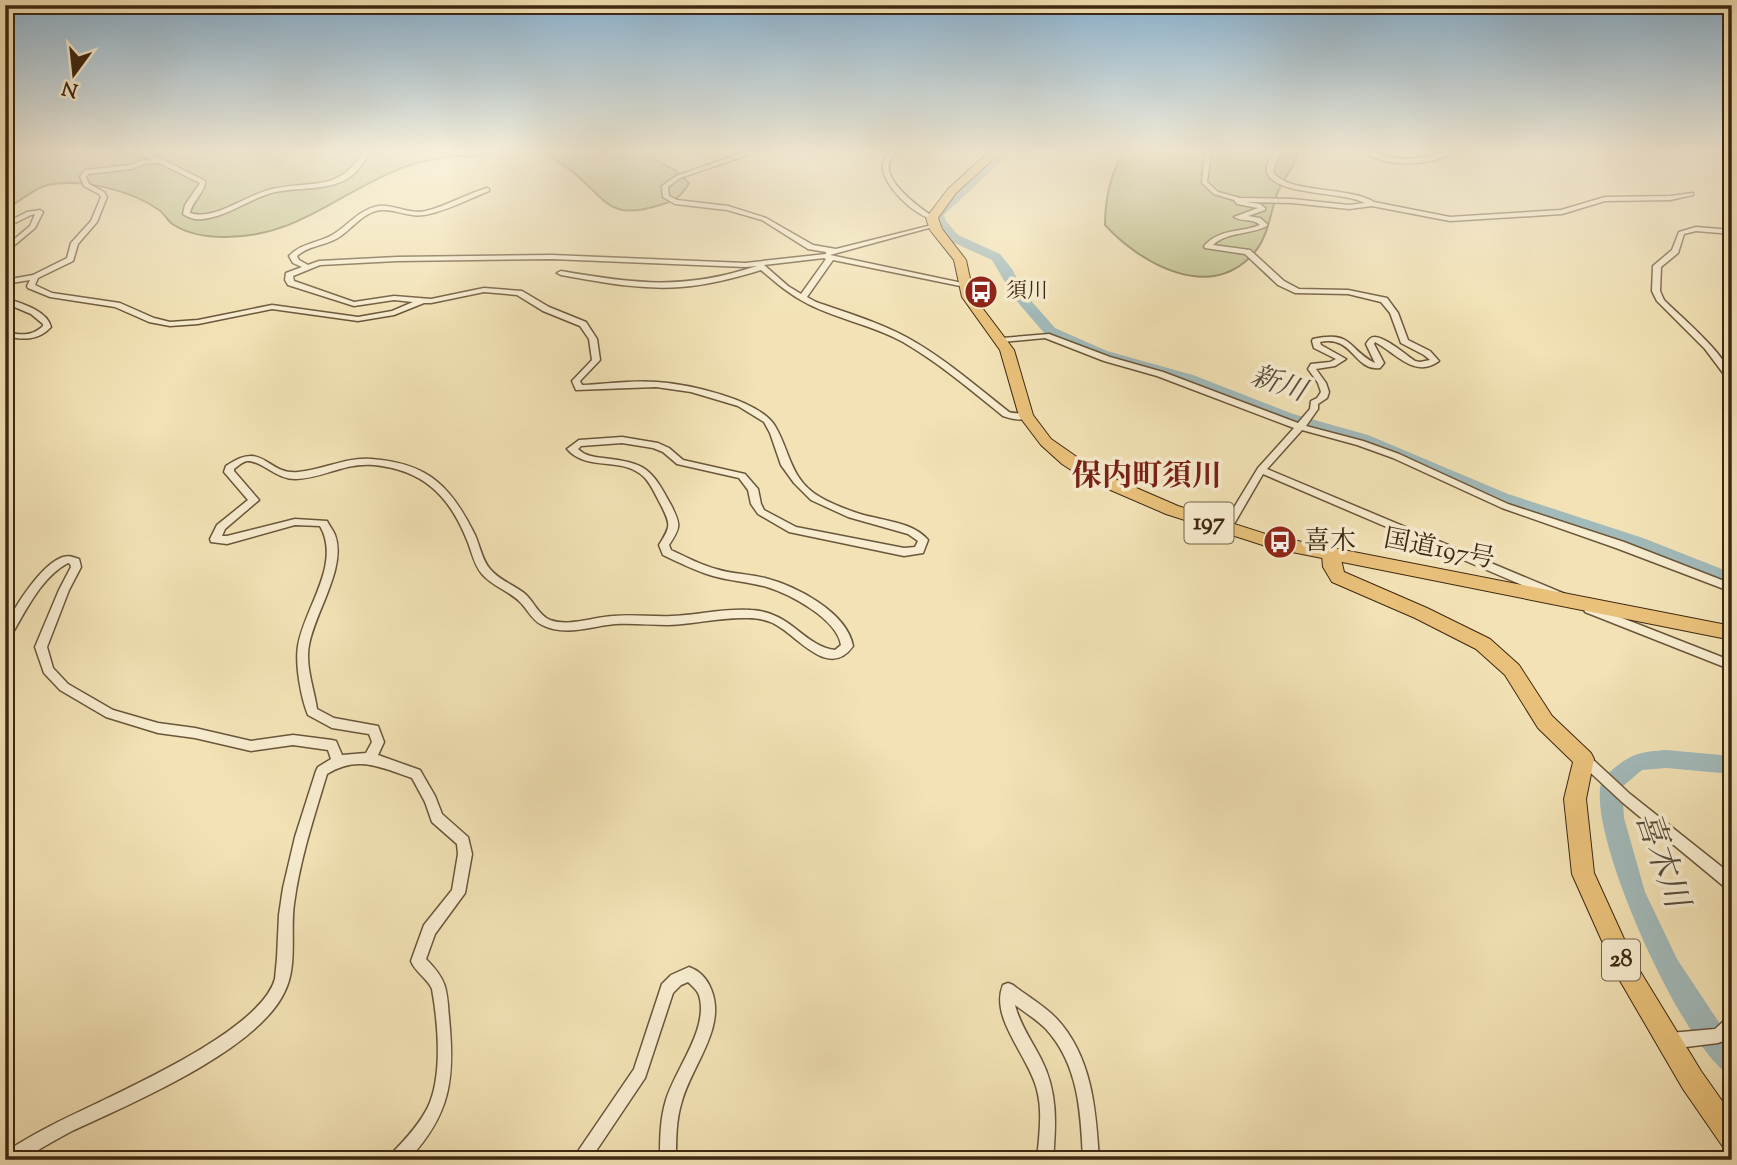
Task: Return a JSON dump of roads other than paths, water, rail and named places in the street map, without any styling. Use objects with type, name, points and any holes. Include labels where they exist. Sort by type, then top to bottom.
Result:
[{"type":"main road","points":[[933,221],[943,205]]},
{"type":"main road","name":"国道197号","points":[[933,221],[960,260],[968,297],[1002,340],[1013,365],[1019,400],[1026,416],[1046,442],[1091,475],[1226,530],[1331,555],[1732,633]]},
{"type":"main road","points":[[1331,555],[1332,567],[1338,577],[1442,622],[1483,644],[1511,670],[1545,722],[1587,762]]},
{"type":"main road","name":"28","points":[[1587,762],[1575,799],[1583,874],[1627,971],[1673,1040],[1692,1080],[1732,1138]]},
{"type":"street","points":[[5,282],[35,277],[55,269],[70,258],[75,243],[94,222],[101,205]]},
{"type":"street","points":[[188,205],[188,216],[200,218],[236,205]]},
{"type":"street","points":[[305,266],[296,261],[293,256],[295,253],[306,246],[333,238],[372,209],[390,207],[407,214],[420,214],[444,205]]},
{"type":"street","points":[[705,205],[728,208],[764,219],[830,255],[967,286]]},
{"type":"street","points":[[914,205],[933,221]]},
{"type":"street","points":[[1226,530],[1261,470],[1300,427],[1314,409],[1314,403],[1327,393],[1312,369],[1314,366],[1332,364],[1342,359],[1317,346],[1316,341],[1328,339],[1347,343],[1371,366],[1380,363],[1370,344],[1374,339],[1388,345],[1411,363],[1428,365],[1436,361],[1404,341],[1394,313],[1384,300],[1348,292],[1298,291],[1281,283],[1247,252],[1208,246],[1218,236],[1251,231],[1265,225],[1258,219],[1237,217],[1263,209],[1254,205]]},
{"type":"street","points":[[1336,205],[1362,205]]},
{"type":"street","points":[[1378,205],[1433,217],[1469,219],[1562,212],[1584,205]]},
{"type":"street","points":[[5,226],[29,213],[40,212],[33,227],[5,251]]},
{"type":"street","points":[[561,273],[629,285],[669,288],[719,280],[760,266],[830,255],[933,221]]},
{"type":"street","points":[[1732,232],[1696,229],[1681,233],[1675,251],[1657,266],[1655,280],[1661,301],[1708,347],[1732,379]]},
{"type":"street","points":[[802,298],[830,255]]},
{"type":"street","points":[[421,301],[394,298],[360,304],[342,302],[289,280],[289,275],[305,266],[329,262],[431,258],[563,258],[760,266],[785,288],[802,298],[894,334],[942,363],[1006,414],[1026,416]]},
{"type":"street","points":[[35,277],[31,286],[50,295],[117,305],[152,320],[170,324],[198,322],[272,306],[358,319],[388,314],[421,301],[491,289],[526,296],[546,309],[583,324],[593,339],[596,360],[576,381],[579,388],[640,383],[669,386],[717,396],[753,409],[771,426],[786,465],[805,491],[836,509],[911,531],[923,540],[922,546],[913,553],[800,533],[761,512],[753,489],[735,473],[680,462],[666,450],[654,445],[622,440],[587,441],[573,446],[574,453],[636,467],[650,478],[674,521],[674,530],[664,545],[667,552],[704,570],[783,588],[807,601],[838,625],[846,633],[847,646],[838,655],[821,653],[781,620],[753,614],[720,614],[677,620],[629,618],[559,626],[543,621],[524,600],[484,569],[471,538],[447,498],[422,472],[393,465],[358,462],[288,475],[257,458],[241,460],[229,468],[229,472],[254,500],[221,527],[215,539],[227,540],[295,522],[323,523],[329,529],[330,565],[303,649],[312,712],[332,723],[374,730],[378,742],[370,758]]},
{"type":"street","points":[[5,300],[34,312],[47,327],[40,334],[25,338],[5,334]]},
{"type":"street","points":[[1002,340],[1046,336],[1207,391],[1300,427],[1372,447],[1505,506],[1732,587]]},
{"type":"street","points":[[1261,470],[1732,666]]},
{"type":"street","points":[[5,636],[22,605],[51,570],[67,559],[75,562],[76,567],[41,647],[48,670],[64,687],[110,714],[158,728],[195,733],[251,746],[293,740],[332,745],[338,761]]},
{"type":"street","points":[[7,1160],[59,1129],[145,1088],[226,1041],[268,1008],[279,989],[284,959],[285,920],[297,853],[321,771],[338,761],[370,758],[416,774],[431,800],[437,818],[463,841],[466,854],[458,893],[429,930],[418,961],[437,983],[447,1053],[446,1072],[437,1106],[429,1121],[397,1160]]},
{"type":"street","points":[[1587,762],[1626,798],[1732,884]]},
{"type":"street","points":[[580,1160],[588,1143],[640,1073],[667,989],[676,980],[689,974],[699,979],[703,985],[708,1013],[700,1043],[673,1104],[668,1160]]},
{"type":"street","points":[[1045,1160],[1045,1090],[1033,1057],[1005,1004],[1008,990],[1051,1024],[1067,1045],[1087,1097],[1091,1160]]},
{"type":"street","points":[[1673,1040],[1718,1036],[1732,1023]]},
{"type":"waterway","name":"新川","points":[[947,205],[938,214],[940,222],[954,238],[996,257],[1006,269],[1020,296],[1050,331],[1102,354],[1188,378],[1288,417],[1363,438],[1502,498],[1637,542],[1732,580]]},
{"type":"waterway","name":"喜木川","points":[[1732,765],[1666,759],[1638,761],[1611,783],[1613,818],[1621,855],[1650,931],[1689,1002],[1732,1063]]},
{"type":"place","name":"須川","points":[[981,292]]},
{"type":"place","name":"喜木","points":[[1280,542]]},
{"type":"district","name":"保内町須川","points":[[1147,477]]}]
